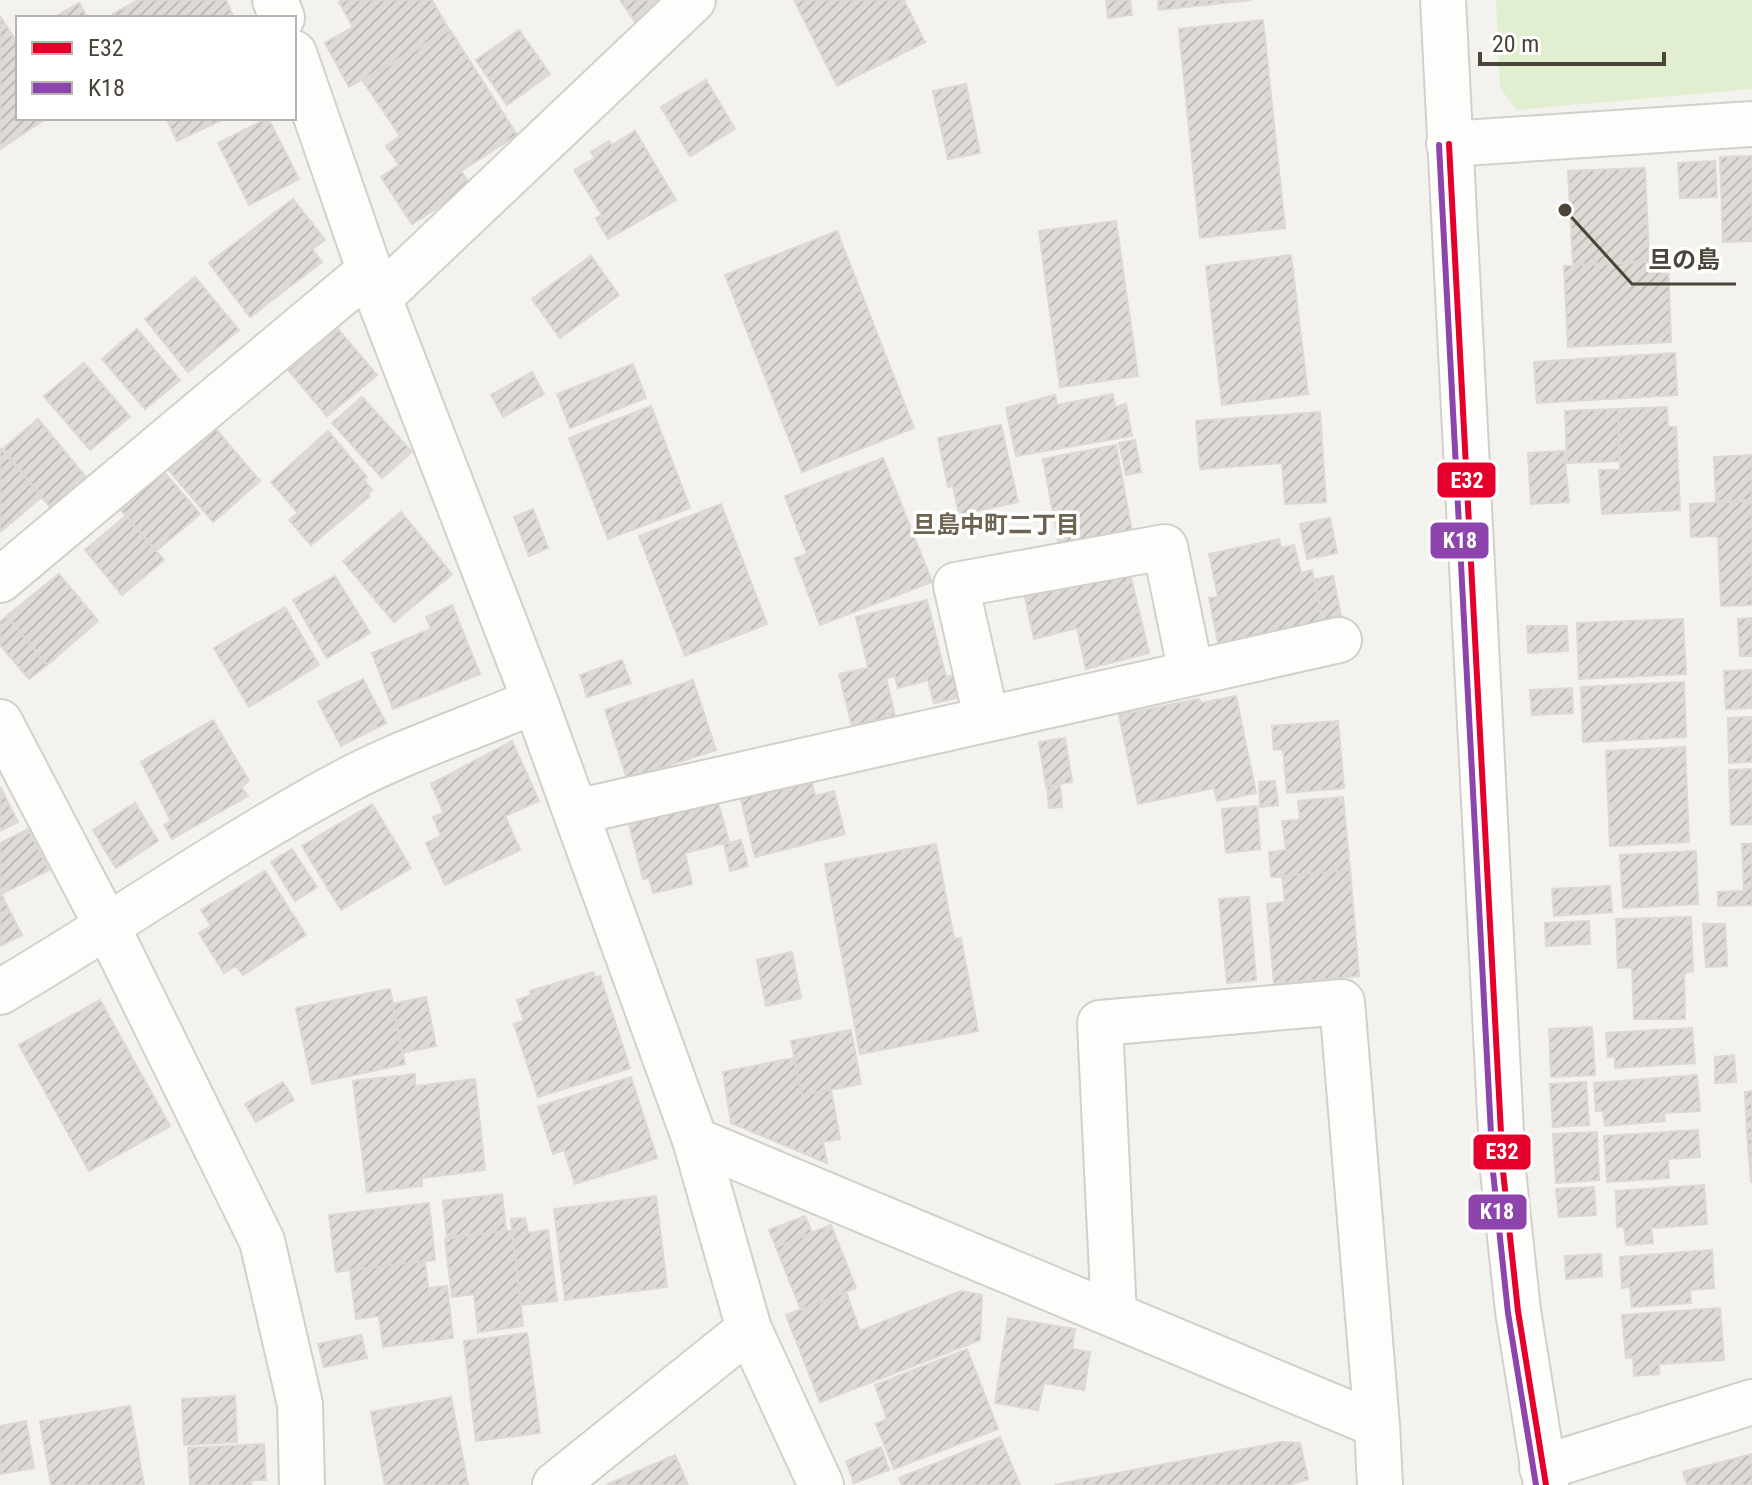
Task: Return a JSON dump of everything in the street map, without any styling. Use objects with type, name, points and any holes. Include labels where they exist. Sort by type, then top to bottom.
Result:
[{"type":"street","points":[[0,580],[374,284],[693,0]]},
{"type":"street","points":[[1443,0],[1503,1171],[1518,1311],[1544,1476],[1752,1402]]},
{"type":"street","points":[[296,59],[374,284],[535,701],[695,1140],[749,1329],[821,1485]]},
{"type":"street","points":[[1449,144],[1752,124]]},
{"type":"street","points":[[986,717],[956,585],[1165,547],[1191,673]]},
{"type":"street","points":[[576,812],[986,717],[1339,640]]},
{"type":"street","points":[[0,992],[108,928],[143,901],[346,781],[535,701]]},
{"type":"street","points":[[0,722],[108,928],[262,1241],[300,1404],[302,1485]]},
{"type":"street","points":[[1114,1315],[1100,1023],[1342,1002],[1380,1485]]},
{"type":"street","points":[[695,1140],[1377,1425]]},
{"type":"street","points":[[555,1485],[749,1329]]},
{"type":"green space","points":[[1496,0],[1752,0],[1752,89],[1517,110],[1500,88]]},
{"type":"building","points":[[138,0],[226,0],[233,16],[114,16]]},
{"type":"building","points":[[432,0],[449,30],[349,87],[325,43],[353,27],[339,2]]},
{"type":"building","points":[[620,0],[669,0],[636,23]]},
{"type":"building","points":[[794,0],[904,0],[925,42],[837,86]]},
{"type":"building","points":[[1106,0],[1130,0],[1132,15],[1108,18]]},
{"type":"building","points":[[1158,0],[1251,0],[1159,10]]},
{"type":"building","points":[[79,3],[87,16],[56,16]]},
{"type":"building","points":[[0,16],[16,41],[16,120],[44,120],[0,149]]},
{"type":"building","points":[[1263,20],[1285,228],[1200,238],[1179,29]]},
{"type":"building","points":[[450,30],[517,135],[461,171],[471,186],[412,224],[381,177],[399,165],[386,146],[400,136],[363,81]]},
{"type":"building","points":[[519,30],[550,74],[507,105],[476,60]]},
{"type":"building","points":[[706,80],[735,129],[690,156],[661,107]]},
{"type":"building","points":[[966,84],[980,153],[948,159],[933,91]]},
{"type":"building","points":[[167,120],[222,120],[177,141]]},
{"type":"building","points":[[269,120],[299,179],[249,205],[218,143]]},
{"type":"building","points":[[635,131],[676,200],[608,239],[596,218],[602,215],[574,170],[595,158],[591,152],[609,141],[612,145]]},
{"type":"building","points":[[1752,156],[1752,241],[1723,242],[1720,157]]},
{"type":"building","points":[[1715,161],[1717,197],[1680,198],[1678,163]]},
{"type":"building","points":[[1645,168],[1649,261],[1573,265],[1568,171]]},
{"type":"building","points":[[293,199],[325,240],[312,249],[322,262],[250,317],[209,263]]},
{"type":"building","points":[[1116,221],[1138,376],[1060,387],[1039,231]]},
{"type":"building","points":[[837,231],[914,428],[802,472],[725,275]]},
{"type":"building","points":[[1291,255],[1308,394],[1222,405],[1206,266]]},
{"type":"building","points":[[591,256],[619,295],[560,338],[532,299]]},
{"type":"building","points":[[1668,261],[1671,342],[1568,347],[1564,266]]},
{"type":"building","points":[[195,277],[239,330],[188,372],[145,319]]},
{"type":"building","points":[[137,329],[180,380],[145,409],[102,359]]},
{"type":"building","points":[[338,329],[377,375],[327,416],[288,370]]},
{"type":"building","points":[[1675,353],[1677,395],[1537,403],[1534,362]]},
{"type":"building","points":[[84,363],[130,417],[90,450],[44,396]]},
{"type":"building","points":[[633,364],[646,398],[570,428],[557,394]]},
{"type":"building","points":[[532,372],[544,394],[503,417],[491,395]]},
{"type":"building","points":[[1113,394],[1115,407],[1126,404],[1132,436],[1016,456],[1006,408],[1055,395],[1057,405]]},
{"type":"building","points":[[362,397],[412,452],[382,478],[332,423]]},
{"type":"building","points":[[651,406],[690,508],[608,539],[569,438]]},
{"type":"building","points":[[1667,407],[1668,427],[1676,427],[1680,510],[1602,514],[1599,470],[1620,470],[1618,409]]},
{"type":"building","points":[[1618,409],[1619,461],[1567,463],[1565,411]]},
{"type":"building","points":[[1320,412],[1326,502],[1285,504],[1282,463],[1200,469],[1196,421]]},
{"type":"building","points":[[38,419],[86,477],[50,507],[3,449]]},
{"type":"building","points":[[1001,425],[1018,502],[959,515],[953,486],[948,487],[938,438]]},
{"type":"building","points":[[216,429],[260,481],[213,522],[168,469]]},
{"type":"building","points":[[328,431],[367,477],[364,480],[372,490],[368,494],[370,496],[311,545],[289,520],[298,513],[271,482]]},
{"type":"building","points":[[1135,440],[1141,472],[1126,475],[1119,443]]},
{"type":"building","points":[[1116,445],[1132,532],[1059,545],[1043,459]]},
{"type":"building","points":[[0,448],[42,497],[0,532]]},
{"type":"building","points":[[1564,451],[1569,502],[1531,504],[1528,453]]},
{"type":"building","points":[[1752,455],[1752,500],[1716,501],[1714,457]]},
{"type":"building","points":[[883,458],[932,582],[820,625],[795,558],[807,554],[785,496]]},
{"type":"building","points":[[164,472],[200,514],[156,551],[120,509]]},
{"type":"building","points":[[1752,501],[1752,605],[1721,606],[1718,536],[1691,537],[1690,504]]},
{"type":"building","points":[[721,504],[767,624],[685,656],[639,536]]},
{"type":"building","points":[[533,509],[548,548],[529,556],[514,517]]},
{"type":"building","points":[[401,512],[452,574],[394,622],[343,561]]},
{"type":"building","points":[[126,516],[164,560],[122,595],[85,550]]},
{"type":"building","points":[[1330,518],[1337,553],[1307,559],[1300,524]]},
{"type":"building","points":[[1279,539],[1281,548],[1294,545],[1301,573],[1312,570],[1323,625],[1219,647],[1209,598],[1218,597],[1209,554]]},
{"type":"building","points":[[1129,570],[1149,653],[1086,669],[1077,628],[1034,639],[1025,597]]},
{"type":"building","points":[[59,574],[98,621],[47,665],[7,616]]},
{"type":"building","points":[[335,576],[370,633],[327,658],[293,600]]},
{"type":"building","points":[[1333,576],[1342,621],[1323,625],[1315,579]]},
{"type":"building","points":[[927,600],[946,677],[956,675],[961,697],[934,703],[928,680],[898,688],[895,676],[886,678],[895,716],[852,726],[839,674],[868,668],[856,617]]},
{"type":"building","points":[[452,605],[480,674],[393,709],[372,653],[431,629],[426,617]]},
{"type":"building","points":[[285,607],[319,665],[249,707],[214,648]]},
{"type":"building","points":[[7,616],[47,665],[29,679],[0,645],[0,622]]},
{"type":"building","points":[[1752,618],[1752,656],[1740,656],[1738,619]]},
{"type":"building","points":[[1683,619],[1686,674],[1579,679],[1577,623]]},
{"type":"building","points":[[1527,626],[1567,626],[1568,651],[1528,653]]},
{"type":"building","points":[[622,660],[631,683],[587,697],[580,675]]},
{"type":"building","points":[[1752,670],[1752,708],[1726,709],[1724,671]]},
{"type":"building","points":[[363,679],[386,723],[341,746],[318,702]]},
{"type":"building","points":[[693,680],[716,750],[627,779],[605,710]]},
{"type":"building","points":[[1684,682],[1686,737],[1583,742],[1581,687]]},
{"type":"building","points":[[1572,688],[1573,713],[1532,715],[1530,690]]},
{"type":"building","points":[[1236,696],[1256,793],[1217,801],[1214,788],[1138,804],[1119,715],[1199,699],[1201,703]]},
{"type":"building","points":[[1752,717],[1752,762],[1729,763],[1728,718]]},
{"type":"building","points":[[213,720],[249,781],[241,787],[248,796],[172,839],[164,825],[171,821],[141,762]]},
{"type":"building","points":[[1338,721],[1344,788],[1287,793],[1283,749],[1274,750],[1272,726]]},
{"type":"building","points":[[1065,738],[1072,782],[1046,786],[1039,742]]},
{"type":"building","points":[[512,741],[539,801],[505,816],[520,850],[445,885],[426,843],[441,836],[433,817],[444,813],[431,784]]},
{"type":"building","points":[[1685,747],[1689,842],[1610,846],[1606,751]]},
{"type":"building","points":[[1752,769],[1752,824],[1731,825],[1729,770]]},
{"type":"building","points":[[810,774],[815,796],[834,791],[845,834],[755,857],[739,792]]},
{"type":"building","points":[[1275,781],[1278,805],[1260,807],[1259,782]]},
{"type":"building","points":[[1060,785],[1062,807],[1049,808],[1047,786]]},
{"type":"building","points":[[0,787],[18,822],[0,831]]},
{"type":"building","points":[[1343,797],[1350,870],[1271,877],[1269,852],[1286,850],[1282,821],[1300,820],[1298,801]]},
{"type":"building","points":[[717,798],[729,842],[685,853],[692,884],[653,893],[649,878],[643,879],[628,820]]},
{"type":"building","points":[[135,803],[158,841],[116,868],[93,830]]},
{"type":"building","points":[[372,804],[411,868],[341,910],[302,846]]},
{"type":"building","points":[[1257,806],[1260,849],[1226,853],[1222,809]]},
{"type":"building","points":[[28,829],[49,870],[1,894],[22,935],[0,946],[0,843]]},
{"type":"building","points":[[741,840],[748,866],[730,871],[724,844]]},
{"type":"building","points":[[936,844],[954,939],[961,938],[978,1031],[860,1054],[825,864]]},
{"type":"building","points":[[1742,844],[1752,844],[1752,905],[1718,906],[1718,892],[1744,891]]},
{"type":"building","points":[[292,849],[317,887],[295,901],[271,862]]},
{"type":"building","points":[[1696,851],[1698,904],[1623,908],[1620,855]]},
{"type":"building","points":[[1350,870],[1359,976],[1274,984],[1267,904],[1285,902],[1282,876]]},
{"type":"building","points":[[265,871],[306,935],[243,975],[236,966],[224,973],[199,933],[211,926],[201,910]]},
{"type":"building","points":[[1610,886],[1612,912],[1554,916],[1552,889]]},
{"type":"building","points":[[1249,897],[1256,980],[1227,983],[1219,899]]},
{"type":"building","points":[[1691,917],[1693,971],[1684,973],[1685,1019],[1634,1019],[1632,967],[1618,968],[1616,919]]},
{"type":"building","points":[[1589,921],[1590,944],[1546,946],[1545,923]]},
{"type":"building","points":[[1703,924],[1725,924],[1727,966],[1706,967]]},
{"type":"building","points":[[792,952],[801,998],[766,1006],[757,960]]},
{"type":"building","points":[[593,972],[595,978],[600,976],[630,1068],[538,1097],[514,1024],[524,1021],[517,1000],[531,995],[530,991]]},
{"type":"building","points":[[390,989],[405,1064],[312,1084],[296,1008]]},
{"type":"building","points":[[426,997],[436,1046],[402,1053],[392,1004]]},
{"type":"building","points":[[100,1000],[170,1126],[89,1171],[19,1045]]},
{"type":"building","points":[[1592,1027],[1595,1075],[1551,1077],[1549,1029]]},
{"type":"building","points":[[1692,1028],[1695,1063],[1615,1068],[1615,1056],[1608,1057],[1606,1033]]},
{"type":"building","points":[[851,1030],[861,1084],[802,1095],[791,1041]]},
{"type":"building","points":[[1734,1055],[1736,1082],[1715,1083],[1715,1057]]},
{"type":"building","points":[[794,1058],[802,1095],[831,1090],[840,1139],[823,1142],[827,1163],[731,1123],[723,1072]]},
{"type":"building","points":[[415,1074],[415,1086],[475,1079],[485,1170],[422,1178],[422,1186],[367,1192],[353,1081]]},
{"type":"building","points":[[1697,1075],[1700,1111],[1664,1113],[1665,1121],[1605,1126],[1603,1111],[1596,1111],[1594,1083]]},
{"type":"building","points":[[631,1077],[657,1158],[575,1184],[564,1150],[553,1154],[538,1107]]},
{"type":"building","points":[[283,1082],[294,1100],[256,1122],[245,1104]]},
{"type":"building","points":[[1586,1082],[1589,1125],[1553,1127],[1550,1084]]},
{"type":"building","points":[[1752,1091],[1752,1134],[1747,1134],[1745,1092]]},
{"type":"building","points":[[1698,1130],[1700,1157],[1668,1159],[1669,1178],[1607,1182],[1604,1136]]},
{"type":"building","points":[[1597,1132],[1599,1180],[1556,1183],[1553,1134]]},
{"type":"building","points":[[1747,1134],[1752,1134],[1752,1182],[1751,1182]]},
{"type":"building","points":[[1704,1185],[1707,1224],[1651,1228],[1653,1243],[1626,1245],[1624,1226],[1617,1227],[1616,1191]]},
{"type":"building","points":[[1594,1187],[1596,1215],[1559,1217],[1556,1189]]},
{"type":"building","points":[[502,1194],[506,1231],[447,1237],[443,1201]]},
{"type":"building","points":[[656,1196],[667,1287],[565,1300],[554,1209]]},
{"type":"building","points":[[429,1203],[435,1260],[336,1272],[329,1215]]},
{"type":"building","points":[[805,1216],[812,1233],[776,1247],[769,1230]]},
{"type":"building","points":[[525,1218],[528,1233],[548,1230],[557,1301],[521,1305],[511,1219]]},
{"type":"building","points":[[831,1225],[856,1288],[801,1310],[776,1247]]},
{"type":"building","points":[[512,1230],[523,1326],[478,1332],[474,1294],[452,1297],[445,1239]]},
{"type":"building","points":[[1712,1250],[1714,1288],[1690,1290],[1691,1303],[1632,1307],[1630,1287],[1622,1288],[1620,1257]]},
{"type":"building","points":[[1601,1254],[1602,1276],[1566,1279],[1565,1256]]},
{"type":"building","points":[[425,1261],[428,1288],[447,1286],[453,1338],[383,1347],[379,1316],[356,1319],[350,1270]]},
{"type":"building","points":[[961,1291],[982,1295],[980,1340],[820,1402],[786,1315],[846,1292],[860,1331]]},
{"type":"building","points":[[1720,1308],[1724,1360],[1659,1364],[1659,1374],[1634,1376],[1633,1357],[1626,1358],[1622,1315]]},
{"type":"building","points":[[1008,1318],[1075,1329],[1072,1349],[1090,1352],[1084,1390],[1044,1383],[1038,1410],[995,1403]]},
{"type":"building","points":[[527,1333],[540,1433],[476,1441],[464,1341]]},
{"type":"building","points":[[361,1335],[367,1358],[324,1367],[318,1344]]},
{"type":"building","points":[[967,1349],[998,1429],[894,1469],[876,1424],[887,1419],[875,1385]]},
{"type":"building","points":[[235,1396],[237,1442],[184,1445],[182,1399]]},
{"type":"building","points":[[451,1397],[468,1485],[385,1485],[371,1412]]},
{"type":"building","points":[[130,1406],[144,1485],[51,1485],[40,1421]]},
{"type":"building","points":[[26,1421],[34,1468],[0,1474],[0,1426]]},
{"type":"building","points":[[1000,1437],[1020,1485],[902,1485],[899,1478]]},
{"type":"building","points":[[1281,1442],[1300,1443],[1308,1479],[1289,1485],[1054,1485]]},
{"type":"building","points":[[264,1444],[266,1480],[251,1480],[251,1485],[190,1485],[188,1448]]},
{"type":"building","points":[[881,1447],[889,1470],[854,1483],[846,1461]]},
{"type":"building","points":[[1752,1454],[1752,1485],[1687,1485],[1683,1472]]},
{"type":"building","points":[[675,1455],[688,1485],[606,1485]]},
{"type":"transit line","name":"E32","points":[[1449,144],[1503,1171],[1518,1311],[1546,1485]]},
{"type":"transit line","name":"K18","points":[[1439,145],[1493,1172],[1508,1313],[1536,1485]]},
{"type":"place","name":"旦の島","points":[[1565,210]]},
{"type":"district","name":"旦島中町二丁目","points":[[996,525]]}]
